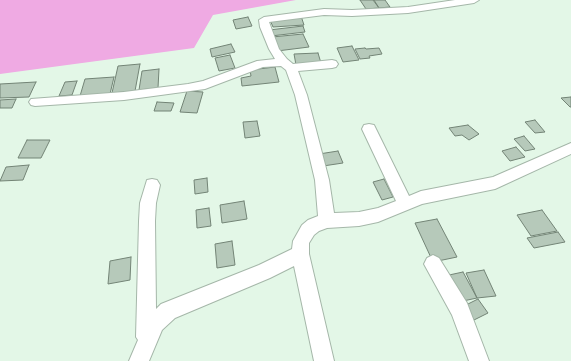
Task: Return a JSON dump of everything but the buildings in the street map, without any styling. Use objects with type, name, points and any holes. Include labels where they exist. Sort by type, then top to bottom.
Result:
[{"type":"street","points":[[327,221],[322,180],[301,96],[287,65],[274,49],[263,22],[266,18],[324,12],[352,13],[408,10],[474,0]]},
{"type":"street","points":[[35,102],[124,96],[188,88],[205,85],[261,64],[332,64]]},
{"type":"street","points":[[369,129],[405,204]]},
{"type":"street","points":[[324,361],[306,273],[300,254],[301,241],[308,230],[314,225],[327,221],[378,215],[421,198],[495,183],[571,148]]},
{"type":"street","points":[[143,353],[147,221],[148,203],[152,186]]},
{"type":"street","points":[[143,353],[155,323],[168,311],[264,272],[300,254]]},
{"type":"street","points":[[433,264],[460,310],[479,361]]},
{"type":"shaded area","points":[[0,0],[296,0],[213,15],[194,48],[0,74]]}]
